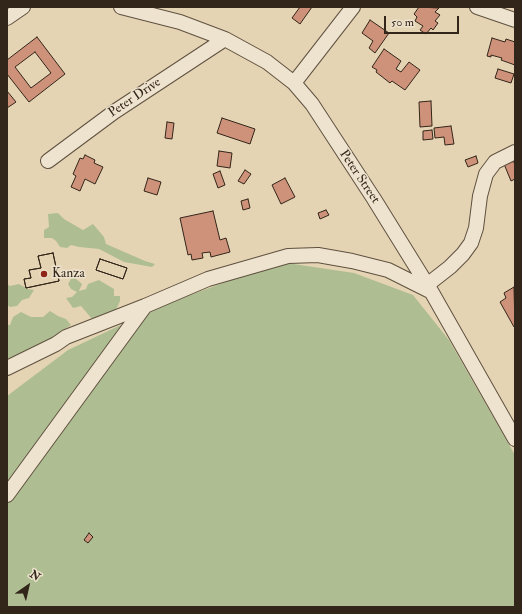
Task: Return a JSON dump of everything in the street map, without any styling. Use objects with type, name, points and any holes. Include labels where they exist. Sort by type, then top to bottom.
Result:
[{"type":"street","points":[[7,18],[23,7]]},
{"type":"street","name":"Peter Street","points":[[121,7],[180,22],[225,39],[267,62],[294,83],[312,104],[374,199],[429,288],[515,439]]},
{"type":"street","points":[[294,83],[353,7]]},
{"type":"street","points":[[477,7],[515,20]]},
{"type":"street","name":"Peter Drive","points":[[48,161],[114,112],[225,39]]},
{"type":"street","points":[[7,368],[56,344],[66,337],[208,279],[288,256],[318,255],[381,268],[429,288],[463,254],[471,243],[476,228],[480,196],[486,174],[495,162],[515,152]]},
{"type":"street","points":[[7,495],[145,306]]},
{"type":"green space","points":[[58,213],[64,219],[83,230],[93,224],[104,237],[106,244],[155,264],[152,267],[124,262],[99,249],[71,245],[67,248],[60,247],[52,238],[44,238],[44,230],[49,227],[48,214]]},
{"type":"green space","points":[[280,262],[354,273],[413,295],[449,340],[515,455],[515,607],[7,607],[7,396],[68,350],[163,305]]},
{"type":"green space","points":[[75,278],[82,284],[79,291],[86,289],[88,284],[99,280],[114,289],[114,296],[120,296],[120,301],[115,312],[92,319],[81,306],[73,308],[66,298],[72,297],[77,292],[71,289],[68,284],[71,279]]},
{"type":"green space","points":[[7,284],[10,286],[19,284],[28,289],[34,290],[29,298],[22,300],[17,306],[10,307],[7,305]]},
{"type":"green space","points":[[50,311],[66,319],[71,325],[56,338],[44,344],[32,347],[26,357],[7,358],[7,325],[10,325],[13,317],[21,312],[31,317],[43,317]]},
{"type":"building","points":[[300,7],[312,7],[300,24],[292,18]]},
{"type":"building","points":[[419,7],[439,8],[435,12],[440,15],[435,21],[438,23],[433,30],[431,28],[426,34],[420,30],[423,26],[415,21],[417,17],[414,14]]},
{"type":"building","points":[[370,20],[389,33],[375,53],[369,48],[373,41],[362,33]]},
{"type":"building","points":[[37,37],[65,74],[29,102],[7,74],[7,60]],"holes":[[[35,52],[51,73],[31,88],[15,67]]]},
{"type":"building","points":[[492,38],[505,42],[506,39],[515,42],[515,65],[501,60],[502,58],[491,55],[491,57],[487,56]]},
{"type":"building","points":[[384,49],[401,61],[396,69],[401,72],[409,62],[420,70],[405,90],[392,81],[390,83],[372,67]]},
{"type":"building","points":[[498,69],[514,74],[511,83],[495,78]]},
{"type":"building","points":[[7,91],[16,102],[7,108]]},
{"type":"building","points":[[431,101],[432,126],[420,127],[419,102]]},
{"type":"building","points":[[222,118],[255,129],[250,144],[217,133]]},
{"type":"building","points":[[167,122],[174,123],[172,139],[165,138]]},
{"type":"building","points":[[451,126],[454,144],[445,145],[444,137],[435,138],[434,128]]},
{"type":"building","points":[[432,130],[433,139],[423,140],[423,131]]},
{"type":"building","points":[[219,151],[232,153],[230,168],[217,166]]},
{"type":"building","points":[[85,155],[95,160],[94,163],[103,167],[95,184],[85,179],[80,191],[71,187],[76,176],[73,174],[80,158],[83,159]]},
{"type":"building","points":[[476,156],[478,163],[468,167],[465,160]]},
{"type":"building","points":[[513,160],[515,165],[515,179],[511,181],[504,164]]},
{"type":"building","points":[[245,170],[251,174],[244,184],[238,181]]},
{"type":"building","points":[[220,171],[225,185],[218,188],[213,174]]},
{"type":"building","points":[[148,178],[161,182],[157,195],[144,191]]},
{"type":"building","points":[[285,178],[295,197],[281,204],[272,185]]},
{"type":"building","points":[[248,199],[250,208],[243,210],[241,201]]},
{"type":"building","points":[[326,210],[329,215],[320,219],[318,213]]},
{"type":"building","points":[[213,211],[220,240],[226,238],[230,252],[211,257],[210,252],[202,253],[203,258],[192,260],[191,254],[188,255],[180,218]]},
{"type":"building","name":"Kanza","points":[[53,253],[59,281],[26,288],[24,279],[31,278],[29,270],[41,268],[38,256]]},
{"type":"building","name":"Kanza","points":[[53,253],[59,281],[26,288],[24,279],[31,278],[29,270],[41,268],[38,256]]},
{"type":"building","name":"Kanza","points":[[100,259],[127,268],[123,279],[96,270]]},
{"type":"building","name":"Kanza","points":[[100,259],[127,268],[123,279],[96,270]]},
{"type":"building","points":[[514,287],[515,327],[500,302],[506,298],[504,293]]},
{"type":"building","points":[[89,533],[93,537],[88,543],[84,540]]},
{"type":"place","name":"Kanza","points":[[44,274]]}]
